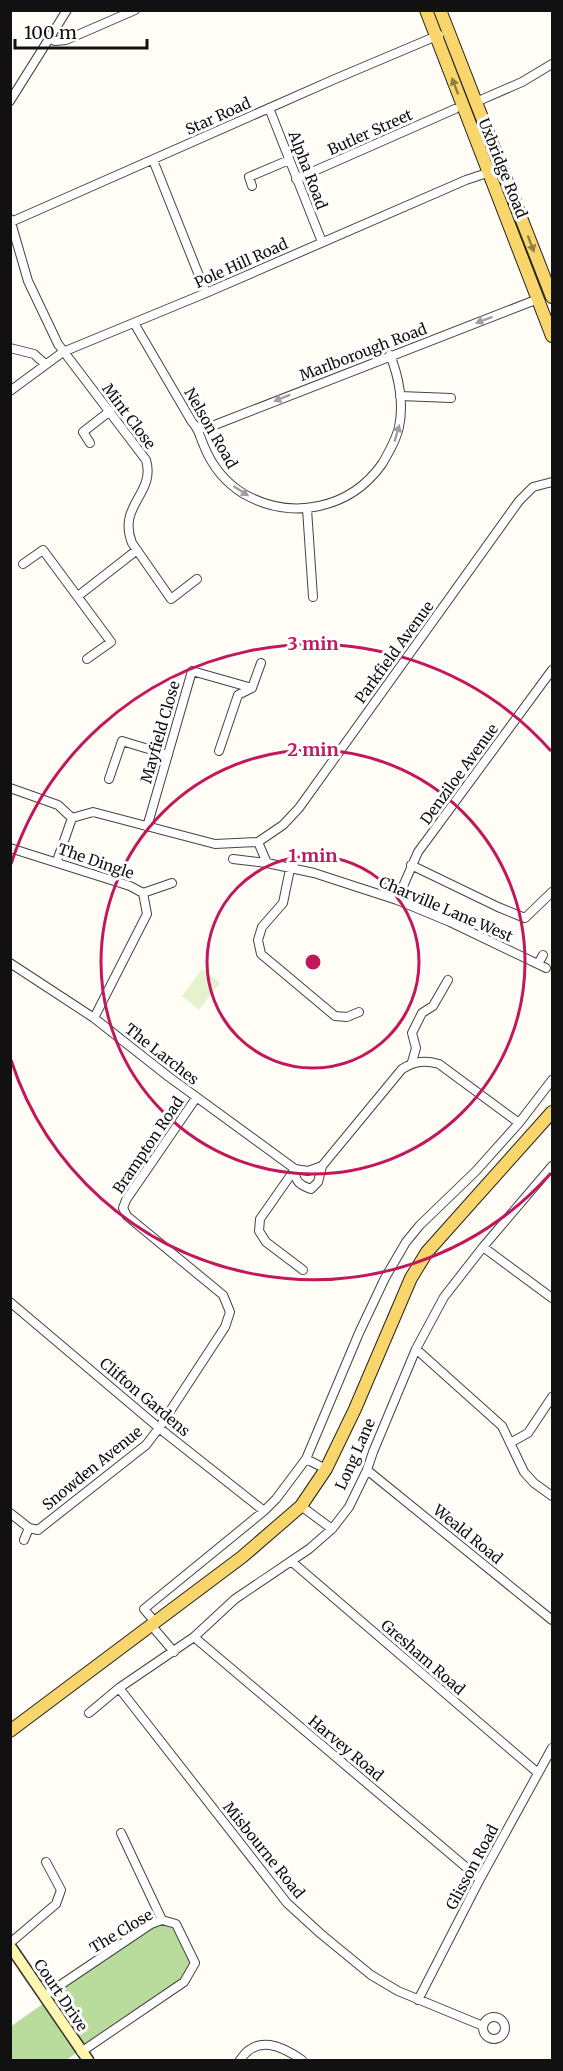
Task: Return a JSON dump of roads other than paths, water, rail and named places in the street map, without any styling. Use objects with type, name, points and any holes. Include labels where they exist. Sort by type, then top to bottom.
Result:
[{"type":"main road","name":"Uxbridge Road","points":[[426,10],[430,38],[490,172],[552,335]]},
{"type":"main road","name":"Uxbridge Road","points":[[441,10],[552,297]]},
{"type":"main road","name":"Long Lane","points":[[10,1731],[242,1557],[301,1506],[326,1469],[355,1410],[407,1287],[427,1252],[552,1112]]},
{"type":"street","points":[[10,101],[68,10]]},
{"type":"street","points":[[50,39],[66,40],[135,10]]},
{"type":"street","name":"Star Road","points":[[11,220],[430,38],[449,33]]},
{"type":"street","points":[[476,102],[522,82],[552,64]]},
{"type":"street","name":"Alpha Road","points":[[269,108],[322,242]]},
{"type":"street","name":"Butler Street","points":[[296,179],[454,109]]},
{"type":"street","points":[[153,160],[206,293]]},
{"type":"street","points":[[252,186],[249,177],[288,160]]},
{"type":"street","name":"Pole Hill Road","points":[[10,391],[63,352],[206,293],[466,180],[502,168]]},
{"type":"street","name":"Mint Close","points":[[11,220],[28,281],[63,352],[142,453],[148,465],[145,484],[127,520],[128,534],[171,599],[196,579]]},
{"type":"street","name":"Marlborough Road","points":[[198,427],[207,428],[538,299]]},
{"type":"street","name":"Nelson Road","points":[[134,323],[192,422],[198,427],[204,447],[214,466],[237,489],[258,501],[292,509],[307,509],[336,501],[355,491],[371,478],[386,457],[396,438],[400,413],[399,382],[390,355]]},
{"type":"street","points":[[10,348],[34,354],[45,364]]},
{"type":"street","points":[[400,396],[451,398]]},
{"type":"street","points":[[90,443],[83,432],[110,411]]},
{"type":"street","name":"Parkfield Avenue","points":[[258,842],[283,825],[299,808],[519,501],[533,487],[552,482]]},
{"type":"street","points":[[307,509],[313,597]]},
{"type":"street","points":[[23,564],[43,550],[111,642],[87,659]]},
{"type":"street","points":[[78,596],[137,550]]},
{"type":"street","points":[[219,751],[238,695],[252,688],[261,663]]},
{"type":"street","name":"Mayfield Close","points":[[147,827],[192,670],[252,688]]},
{"type":"street","name":"Denziloe Avenue","points":[[398,900],[418,852],[552,670]]},
{"type":"street","points":[[109,779],[122,741],[168,755]]},
{"type":"street","points":[[10,788],[58,805],[72,818]]},
{"type":"street","points":[[72,818],[93,812],[214,844],[258,842],[267,863]]},
{"type":"street","points":[[57,861],[72,818]]},
{"type":"street","name":"The Dingle","points":[[10,848],[57,861],[130,886],[143,893],[147,915],[94,1018]]},
{"type":"street","name":"Charville Lane West","points":[[233,859],[267,863],[314,873],[398,900],[546,968]]},
{"type":"street","points":[[411,866],[498,908],[525,918],[552,892]]},
{"type":"street","points":[[290,869],[283,903],[262,927],[258,940],[261,954],[335,1016],[347,1017],[359,1012]]},
{"type":"street","points":[[143,893],[171,883]]},
{"type":"street","points":[[538,964],[543,955]]},
{"type":"street","name":"The Larches","points":[[10,963],[94,1018],[196,1098],[295,1168],[295,1178],[301,1185],[310,1189],[318,1182],[322,1166],[396,1075],[412,1062]]},
{"type":"street","points":[[448,980],[433,1006],[422,1013],[412,1033],[416,1048],[412,1062],[426,1061],[439,1064],[519,1123]]},
{"type":"street","points":[[174,1652],[144,1609],[276,1499],[306,1459],[363,1323],[406,1242],[420,1225],[476,1171],[519,1123],[552,1080]]},
{"type":"street","name":"Brampton Road","points":[[159,1428],[225,1327],[230,1312],[223,1295],[127,1216],[123,1208],[126,1200],[196,1098]]},
{"type":"street","points":[[303,1270],[266,1242],[259,1231],[260,1220],[295,1168],[308,1171],[322,1166]]},
{"type":"street","name":"Long Lane","points":[[89,1713],[119,1688],[194,1637],[236,1599],[309,1549],[332,1528],[349,1507],[367,1470],[416,1349],[444,1297],[483,1247],[552,1167]]},
{"type":"street","points":[[483,1247],[552,1298]]},
{"type":"street","name":"Clifton Gardens","points":[[10,1302],[159,1428],[264,1511]]},
{"type":"street","points":[[416,1349],[492,1415],[502,1426],[524,1472],[534,1483],[552,1496]]},
{"type":"street","points":[[510,1443],[528,1433],[552,1397]]},
{"type":"street","name":"Snowden Avenue","points":[[29,1528],[38,1530],[146,1444],[159,1428]]},
{"type":"street","name":"Long Lane","points":[[306,1459],[326,1469]]},
{"type":"street","name":"Weald Road","points":[[367,1470],[552,1620]]},
{"type":"street","points":[[301,1506],[332,1528]]},
{"type":"street","points":[[10,1513],[29,1528],[24,1540]]},
{"type":"street","name":"Gresham Road","points":[[291,1561],[538,1773]]},
{"type":"street","name":"Harvey Road","points":[[194,1637],[480,1879]]},
{"type":"street","name":"Misbourne Road","points":[[119,1688],[287,1903],[371,1975],[398,1992],[483,2026]]},
{"type":"street","name":"Glisson Road","points":[[418,2000],[480,1879],[552,1748]]},
{"type":"street","points":[[122,1833],[162,1920]]},
{"type":"street","points":[[10,1945],[56,1905],[61,1890],[46,1862]]},
{"type":"street","name":"The Close","points":[[44,1996],[152,1924],[162,1920],[176,1924],[195,1963],[184,1982],[84,2056]]},
{"type":"street","name":"Court Drive","points":[[10,1945],[84,2056]]},
{"type":"street","points":[[240,2061],[244,2054],[260,2046],[274,2044],[302,2061]]}]
